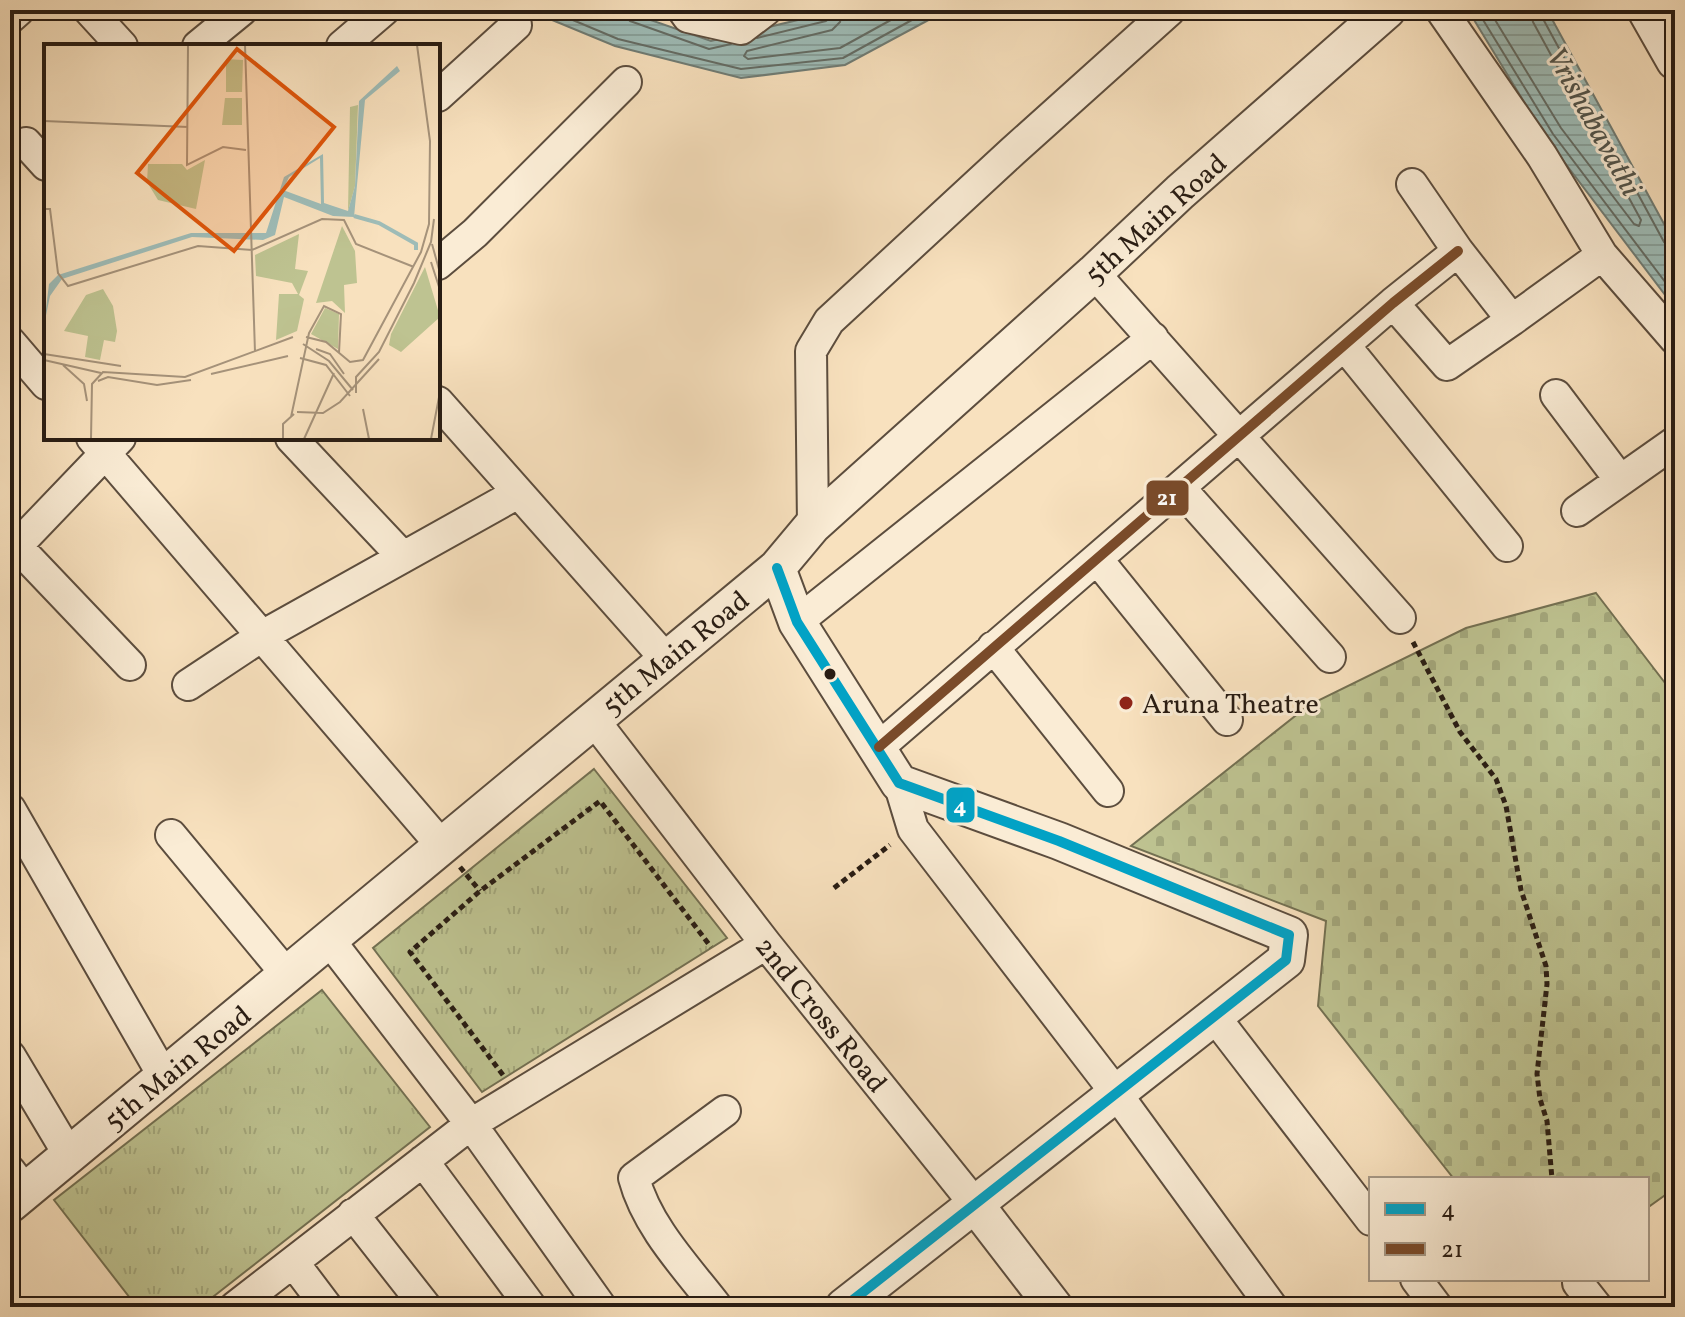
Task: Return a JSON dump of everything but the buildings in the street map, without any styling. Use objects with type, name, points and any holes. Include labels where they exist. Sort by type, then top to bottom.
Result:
[{"type":"street","points":[[10,18],[19,10]]},
{"type":"street","points":[[200,44],[242,10]]},
{"type":"street","points":[[344,44],[384,10]]},
{"type":"street","points":[[683,10],[688,17],[741,29],[766,10]]},
{"type":"street","points":[[813,525],[811,351],[829,321],[1170,10]]},
{"type":"street","name":"5th Main Road","points":[[15,1189],[69,1155],[777,568],[813,525],[1180,192],[1387,10]]},
{"type":"street","points":[[1441,10],[1542,156],[1602,255],[1675,339]]},
{"type":"street","points":[[1646,10],[1675,61]]},
{"type":"street","points":[[96,12],[120,44]]},
{"type":"street","points":[[440,94],[516,25]]},
{"type":"street","points":[[440,262],[475,233],[626,82]]},
{"type":"street","points":[[26,143],[44,163]]},
{"type":"street","points":[[1412,184],[1458,251],[1512,320]]},
{"type":"street","points":[[879,747],[1393,303],[1458,251]]},
{"type":"street","points":[[1393,303],[1447,365],[1602,255]]},
{"type":"street","points":[[1094,273],[1400,618]]},
{"type":"street","points":[[797,622],[1153,338]]},
{"type":"street","points":[[10,342],[44,382]]},
{"type":"street","points":[[1345,346],[1507,546]]},
{"type":"street","points":[[1556,395],[1620,480]]},
{"type":"street","points":[[440,404],[665,658]]},
{"type":"street","points":[[293,440],[403,557]]},
{"type":"street","points":[[1577,511],[1675,442]]},
{"type":"street","points":[[130,665],[12,546],[106,443],[262,636],[442,846]]},
{"type":"street","points":[[1180,488],[1330,657]]},
{"type":"street","points":[[188,685],[262,636],[518,493]]},
{"type":"street","points":[[1097,559],[1227,720]]},
{"type":"street","points":[[777,568],[797,622],[899,783],[913,829],[1116,1093],[1272,1307]]},
{"type":"street","points":[[993,647],[1108,791]]},
{"type":"street","name":"2nd Cross Road","points":[[593,719],[766,944],[1054,1307]]},
{"type":"street","points":[[844,1307],[1286,960],[1289,935],[1059,841],[899,783]]},
{"type":"street","points":[[10,809],[164,1077]]},
{"type":"street","points":[[171,835],[288,976]]},
{"type":"street","points":[[330,941],[471,1124],[601,1307]]},
{"type":"street","points":[[235,1307],[471,1124],[766,944]]},
{"type":"street","points":[[1214,1016],[1369,1217]]},
{"type":"street","points":[[10,1056],[69,1155]]},
{"type":"street","points":[[717,1307],[640,1201],[634,1178],[725,1111]]},
{"type":"street","points":[[423,1161],[531,1307]]},
{"type":"street","points":[[353,1214],[426,1307]]},
{"type":"street","points":[[293,1262],[327,1307]]},
{"type":"street","points":[[1418,1281],[1437,1307]]},
{"type":"street","points":[[1578,1283],[1597,1307]]},
{"type":"path","points":[[1400,618],[1460,732],[1496,779],[1506,806],[1521,890],[1546,966],[1547,984],[1537,1074],[1547,1121],[1552,1177]]},
{"type":"path","points":[[518,1095],[410,952],[480,891],[600,801],[727,968]]},
{"type":"path","points":[[834,888],[913,829]]},
{"type":"green space","points":[[1596,593],[1675,696],[1675,1188],[1649,1207],[1649,1177],[1452,1177],[1318,1006],[1326,921],[1131,846],[1309,705],[1466,628]]},
{"type":"green space","points":[[594,769],[727,938],[482,1092],[373,948]]},
{"type":"green space","points":[[322,990],[430,1127],[200,1307],[137,1307],[54,1200]]},
{"type":"water","points":[[528,10],[622,10],[711,41],[839,10],[947,10],[845,65],[741,78],[615,46]]},
{"type":"water","name":"Vrishabavathi","points":[[1468,10],[1547,10],[1675,244],[1675,308],[1546,138]]},
{"type":"transit line","name":"21","points":[[879,747],[1393,303],[1458,251]]},
{"type":"transit line","name":"4","points":[[777,568],[797,622],[899,783],[1059,841],[1289,935],[1286,960],[844,1307]]},
{"type":"place","name":"Aruna Theatre","points":[[1126,703]]}]
